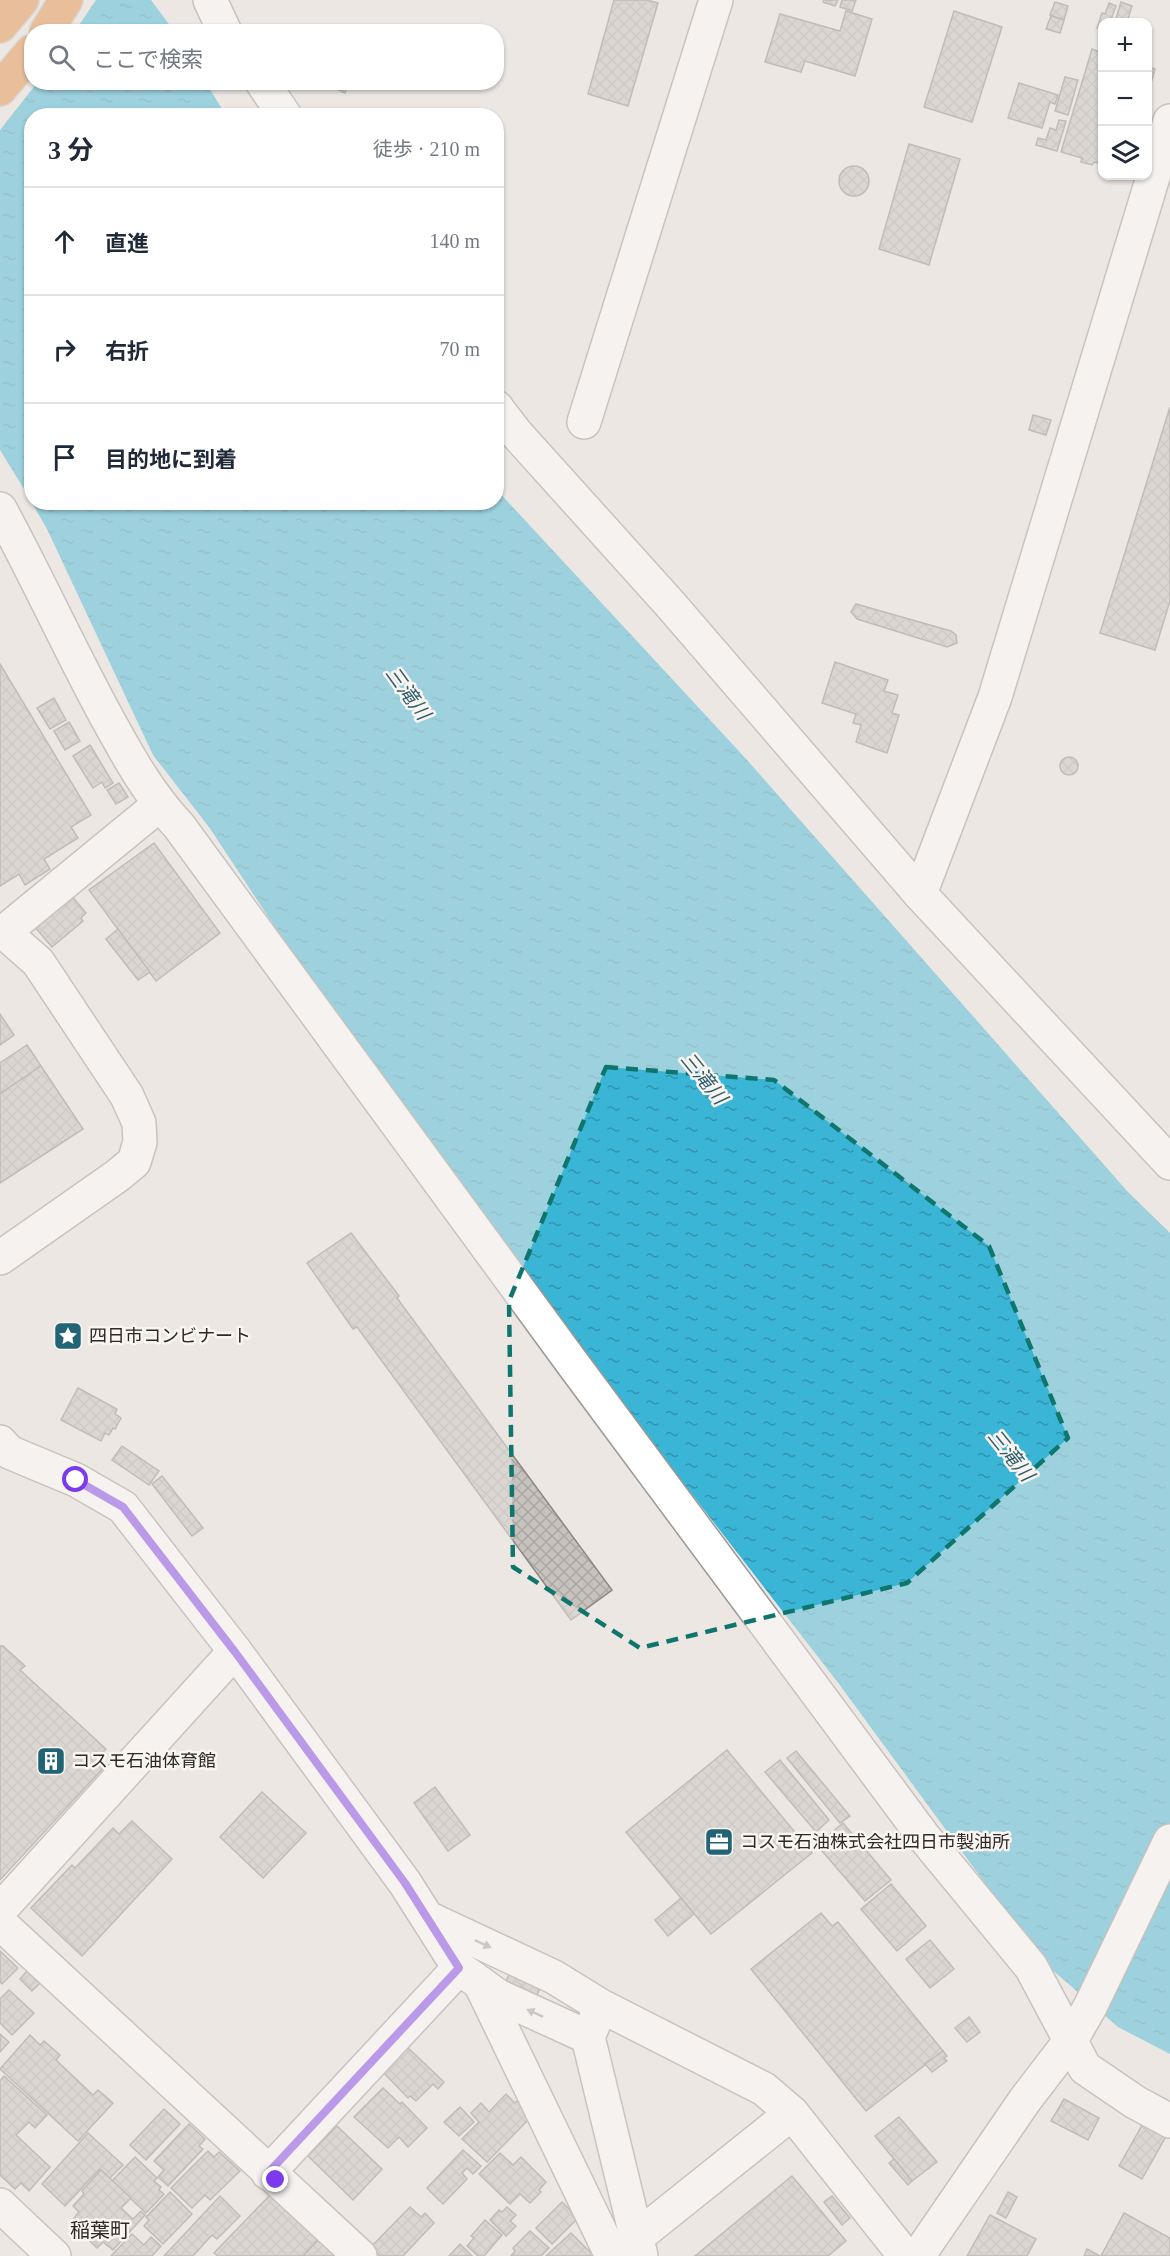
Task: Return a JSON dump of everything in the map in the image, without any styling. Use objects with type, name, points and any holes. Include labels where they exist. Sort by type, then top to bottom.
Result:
[{"type":"highway","points":[[0,26],[22,0]]},
{"type":"highway","points":[[51,24],[66,0]]},
{"type":"highway","points":[[0,89],[24,60]]},
{"type":"street","points":[[210,0],[221,24]]},
{"type":"street","points":[[584,422],[716,0]]},
{"type":"street","points":[[267,90],[280,108]]},
{"type":"street","points":[[920,894],[995,697],[1170,122]]},
{"type":"street","points":[[504,418],[670,604],[920,894],[1170,1163]]},
{"type":"street","points":[[0,509],[81,671],[139,776],[159,805],[179,826],[566,1355],[909,1818],[1031,1967],[1077,2030],[1085,2068],[1135,2102],[1170,2121]]},
{"type":"street","points":[[0,1258],[134,1162],[140,1142],[138,1123],[127,1096],[38,962],[4,932],[159,805]]},
{"type":"street","points":[[3,1455],[76,1480],[123,1507],[235,1652],[405,1883],[469,1976],[630,2250]]},
{"type":"street","points":[[0,1910],[235,1652]]},
{"type":"street","points":[[918,2256],[1025,2100],[1077,2030],[1170,1841]]},
{"type":"street","points":[[430,1919],[554,1977],[601,2006],[764,2089],[792,2113],[905,2256]]},
{"type":"street","points":[[0,1923],[360,2256]]},
{"type":"street","points":[[469,1976],[498,1996],[588,2037]]},
{"type":"street","points":[[268,2173],[469,1976]]},
{"type":"street","points":[[601,2006],[588,2037],[630,2250]]},
{"type":"street","points":[[630,2250],[792,2113]]},
{"type":"street","points":[[0,2205],[54,2256]]},
{"type":"highlighted area","points":[[606,1067],[774,1080],[989,1246],[1068,1438],[907,1583],[640,1648],[513,1567],[509,1301]]},
{"type":"water","points":[[0,0],[151,0],[169,24],[24,24],[24,90],[210,90],[222,108],[24,108],[24,489],[0,450]]},
{"type":"water","name":"三滝川","points":[[504,498],[748,761],[1128,1192],[1170,1233],[1170,2054],[1118,2027],[1042,1961],[839,1684],[405,1124],[209,827],[153,755],[36,510],[504,510]]},
{"type":"pier","points":[[0,0],[96,0],[80,24],[24,24],[24,90],[31,90],[0,130]]},
{"type":"building","points":[[614,0],[647,0],[658,3],[628,106],[588,94]]},
{"type":"building","points":[[824,0],[838,0],[835,6],[823,2]]},
{"type":"building","points":[[842,0],[856,0],[852,11],[840,7]]},
{"type":"building","points":[[1055,2],[1068,6],[1064,20],[1050,15]]},
{"type":"building","points":[[1121,2],[1132,6],[1128,18],[1116,18]]},
{"type":"building","points":[[1109,3],[1116,6],[1112,18],[1100,18],[1102,13],[1105,14]]},
{"type":"building","points":[[846,11],[872,19],[855,76],[805,61],[801,72],[765,62],[780,14],[840,31]]},
{"type":"building","points":[[954,11],[1002,27],[972,122],[924,107]]},
{"type":"building","points":[[1051,16],[1064,20],[1060,33],[1046,29]]},
{"type":"building","points":[[1092,49],[1098,51],[1098,163],[1094,162],[1092,165],[1081,162],[1082,158],[1061,152]]},
{"type":"building","points":[[1065,77],[1078,80],[1068,115],[1055,111]]},
{"type":"building","points":[[1019,83],[1058,95],[1055,104],[1050,102],[1042,128],[1008,118]]},
{"type":"building","points":[[1059,120],[1066,121],[1057,151],[1036,145],[1038,138],[1046,140],[1050,128],[1056,130]]},
{"type":"building","points":[[909,144],[960,159],[929,265],[879,249]]},
{"type":"building","points":[[854,166],[865,170],[869,181],[865,192],[854,196],[843,192],[839,181],[843,170]]},
{"type":"building","points":[[1170,407],[1170,601],[1155,650],[1100,633]]},
{"type":"building","points":[[1033,415],[1051,420],[1046,435],[1029,430]]},
{"type":"building","points":[[856,604],[951,631],[956,635],[957,643],[947,647],[857,619],[851,612]]},
{"type":"building","points":[[835,662],[888,680],[884,691],[898,695],[892,713],[899,715],[887,753],[856,742],[861,725],[853,723],[856,714],[822,703]]},
{"type":"building","points":[[0,664],[91,815],[71,827],[78,838],[44,859],[50,869],[25,885],[19,874],[0,886]]},
{"type":"building","points":[[54,698],[66,720],[50,729],[37,708]]},
{"type":"building","points":[[69,722],[80,741],[65,750],[54,731]]},
{"type":"building","points":[[90,745],[113,783],[105,788],[102,782],[93,788],[73,756]]},
{"type":"building","points":[[1069,757],[1075,760],[1078,766],[1075,772],[1069,775],[1063,772],[1060,766],[1063,760]]},
{"type":"building","points":[[119,783],[128,797],[116,804],[107,790]]},
{"type":"building","points":[[154,843],[220,933],[156,981],[89,890]]},
{"type":"building","points":[[70,894],[86,913],[81,918],[83,921],[52,947],[34,926]]},
{"type":"building","points":[[118,929],[150,972],[138,980],[106,939]]},
{"type":"building","points":[[0,1014],[14,1035],[0,1045]]},
{"type":"building","points":[[27,1045],[41,1066],[0,1094],[0,1063]]},
{"type":"building","points":[[41,1066],[83,1129],[0,1183],[0,1094]]},
{"type":"building","points":[[351,1233],[612,1590],[571,1620],[357,1327],[353,1329],[307,1263]]},
{"type":"building","points":[[78,1388],[117,1409],[115,1414],[121,1418],[115,1429],[113,1428],[109,1435],[105,1433],[101,1441],[61,1420]]},
{"type":"building","points":[[122,1446],[159,1471],[149,1485],[112,1460]]},
{"type":"building","points":[[162,1476],[203,1528],[192,1536],[152,1484]]},
{"type":"building","name":"コスモ石油体育館","points":[[0,1646],[3,1646],[25,1666],[20,1670],[106,1749],[98,1757],[106,1765],[0,1880]]},
{"type":"building","name":"コスモ石油株式会社四日市製油所","points":[[727,1750],[812,1853],[711,1934],[626,1832]]},
{"type":"building","points":[[796,1751],[850,1816],[840,1823],[787,1758]]},
{"type":"building","points":[[780,1760],[829,1820],[816,1832],[765,1772]]},
{"type":"building","points":[[435,1787],[470,1835],[448,1851],[414,1803]]},
{"type":"building","points":[[262,1792],[306,1833],[263,1878],[220,1837]]},
{"type":"building","points":[[132,1821],[172,1859],[82,1956],[31,1908],[72,1865],[75,1868],[113,1828],[119,1834]]},
{"type":"building","points":[[843,1823],[891,1880],[865,1901],[817,1845]]},
{"type":"building","points":[[891,1884],[926,1926],[897,1951],[861,1909]]},
{"type":"building","points":[[681,1898],[694,1914],[668,1936],[655,1920]]},
{"type":"building","points":[[821,1913],[832,1926],[838,1922],[943,2051],[866,2111],[751,1969]]},
{"type":"building","points":[[930,1940],[954,1969],[930,1988],[906,1959]]},
{"type":"building","points":[[0,1951],[18,1968],[2,1984],[0,1982]]},
{"type":"building","points":[[27,1971],[40,1983],[32,1991],[20,1979]]},
{"type":"building","points":[[511,1971],[541,1986],[535,1999],[504,1985]]},
{"type":"building","points":[[9,1990],[34,2013],[12,2035],[0,2023],[0,1999]]},
{"type":"building","points":[[969,2017],[980,2032],[967,2042],[955,2028]]},
{"type":"building","points":[[0,2034],[9,2042],[0,2052]]},
{"type":"building","points":[[30,2035],[40,2045],[44,2041],[60,2055],[56,2060],[93,2095],[98,2090],[113,2103],[78,2141],[0,2069]]},
{"type":"building","points":[[405,2045],[444,2082],[438,2089],[433,2084],[416,2101],[410,2096],[408,2098],[381,2070]]},
{"type":"building","points":[[943,2051],[947,2056],[944,2058],[947,2061],[932,2072],[925,2064]]},
{"type":"building","points":[[4,2076],[47,2115],[35,2128],[29,2122],[16,2135],[50,2167],[29,2191],[21,2183],[15,2189],[0,2175],[0,2081]]},
{"type":"building","points":[[383,2088],[400,2104],[402,2102],[427,2128],[408,2147],[399,2137],[388,2148],[354,2117]]},
{"type":"building","points":[[506,2094],[515,2103],[518,2100],[526,2107],[523,2111],[530,2118],[487,2162],[462,2139],[479,2122],[471,2113],[481,2103],[489,2112]]},
{"type":"building","points":[[1064,2099],[1099,2118],[1088,2140],[1051,2121]]},
{"type":"building","points":[[460,2107],[474,2122],[459,2136],[444,2122]]},
{"type":"building","points":[[164,2109],[180,2124],[146,2160],[130,2145]]},
{"type":"building","points":[[899,2117],[937,2162],[912,2181],[875,2136]]},
{"type":"building","points":[[1145,2120],[1168,2133],[1142,2179],[1119,2166]]},
{"type":"building","points":[[189,2124],[205,2139],[199,2146],[203,2149],[168,2186],[158,2177],[164,2170],[154,2161]]},
{"type":"building","points":[[337,2126],[382,2169],[353,2200],[308,2156]]},
{"type":"building","points":[[88,2133],[123,2165],[109,2179],[100,2169],[65,2206],[42,2184]]},
{"type":"building","points":[[463,2150],[481,2166],[473,2174],[467,2168],[462,2173],[467,2179],[443,2204],[427,2188]]},
{"type":"building","points":[[208,2151],[214,2157],[219,2152],[240,2171],[210,2200],[205,2195],[192,2208],[171,2188]]},
{"type":"building","points":[[500,2153],[513,2165],[521,2157],[546,2182],[539,2190],[541,2192],[530,2203],[520,2194],[510,2204],[479,2174]]},
{"type":"building","points":[[135,2157],[157,2178],[154,2181],[161,2187],[159,2190],[164,2194],[146,2213],[112,2181]]},
{"type":"building","points":[[894,2159],[912,2181],[908,2185],[889,2163]]},
{"type":"building","points":[[101,2170],[131,2198],[121,2208],[133,2219],[141,2211],[145,2215],[113,2250],[103,2242],[97,2248],[80,2232],[83,2228],[74,2218],[79,2212],[73,2206],[84,2194],[82,2191]]},
{"type":"building","points":[[792,2176],[846,2241],[828,2256],[695,2256]]},
{"type":"building","points":[[170,2192],[192,2214],[163,2244],[144,2226],[149,2220],[146,2217]]},
{"type":"building","points":[[1008,2192],[1017,2197],[1006,2218],[997,2213]]},
{"type":"building","points":[[271,2194],[319,2239],[303,2256],[218,2256],[214,2253]]},
{"type":"building","points":[[220,2196],[240,2216],[217,2239],[212,2235],[193,2256],[164,2256]]},
{"type":"building","points":[[832,2196],[850,2218],[842,2225],[824,2202]]},
{"type":"building","points":[[562,2202],[578,2218],[552,2244],[536,2228]]},
{"type":"building","points":[[410,2207],[421,2217],[425,2213],[434,2223],[403,2256],[380,2256],[371,2247]]},
{"type":"building","points":[[507,2207],[516,2215],[510,2221],[516,2226],[506,2236],[490,2220],[499,2210],[502,2212]]},
{"type":"building","points":[[1124,2213],[1170,2238],[1170,2256],[1101,2256]]},
{"type":"building","points":[[990,2215],[1036,2239],[1027,2256],[967,2256]]},
{"type":"building","points":[[485,2220],[502,2235],[484,2256],[478,2256],[467,2246],[474,2238],[471,2236]]},
{"type":"building","points":[[530,2231],[549,2248],[541,2256],[511,2256],[515,2251],[513,2248]]},
{"type":"building","points":[[571,2233],[594,2256],[546,2256]]},
{"type":"building","points":[[132,2234],[144,2245],[151,2237],[161,2246],[152,2256],[111,2256]]},
{"type":"building","points":[[319,2239],[337,2256],[303,2256]]},
{"type":"building","points":[[460,2244],[472,2256],[449,2256]]},
{"type":"building","points":[[1087,2249],[1100,2256],[1084,2256]]},
{"type":"place","name":"四日市コンビナート","points":[[68,1336]]},
{"type":"place","name":"コスモ石油体育館","points":[[51,1761]]},
{"type":"place","name":"コスモ石油株式会社四日市製油所","points":[[719,1842]]},
{"type":"district","name":"稲葉町","points":[[100,2230]]},
{"type":"route","points":[[76,1480],[123,1507],[235,1652],[405,1883],[459,1968],[268,2173],[276,2180]]}]
